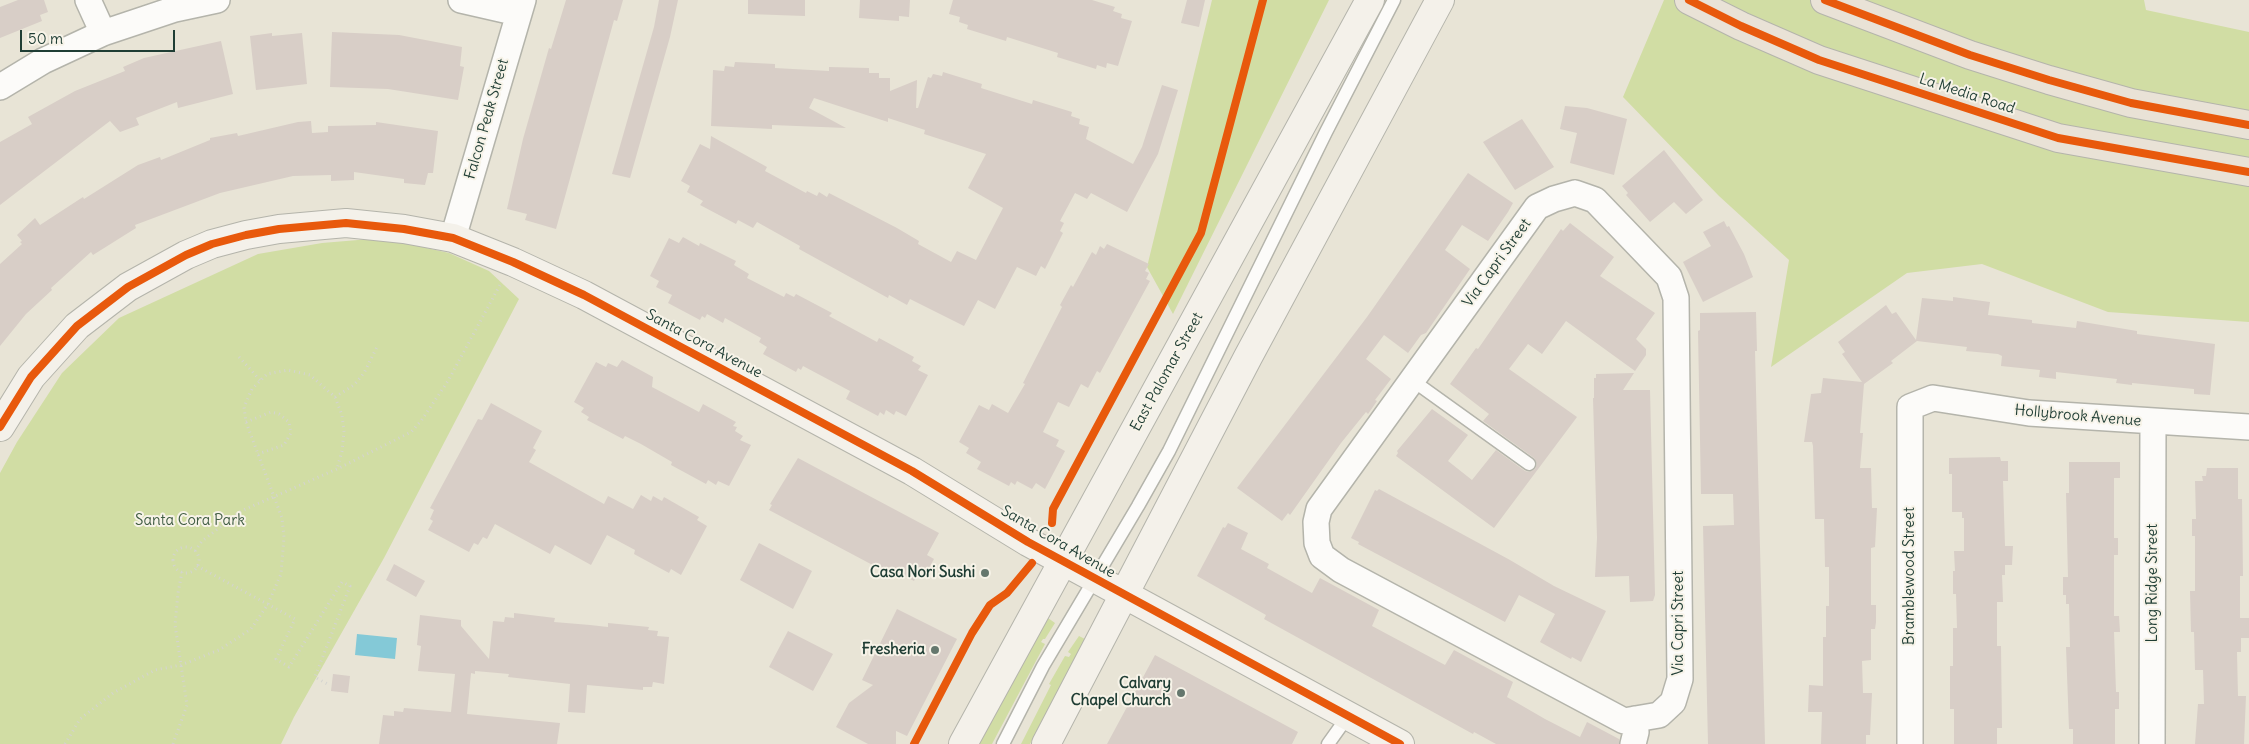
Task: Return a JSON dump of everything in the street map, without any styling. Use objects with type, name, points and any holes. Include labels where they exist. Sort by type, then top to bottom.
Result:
[{"type":"main road","name":"East Palomar Street","points":[[963,744],[1370,0]]},
{"type":"main road","points":[[1046,744],[1123,595],[1440,0]]},
{"type":"main road","name":"La Media Road","points":[[1690,0],[1741,26],[1819,60],[2058,138],[2249,172]]},
{"type":"main road","points":[[1825,0],[1970,55],[2049,80],[2131,103],[2249,125]]},
{"type":"main road","name":"Santa Cora Avenue","points":[[0,427],[31,377],[77,326],[128,286],[186,254],[212,244],[271,230],[346,223],[404,229],[453,238],[513,262],[584,295],[912,470],[1063,562],[1400,744]]},
{"type":"street","points":[[88,0],[103,33]]},
{"type":"street","points":[[0,87],[43,61],[103,33],[175,9],[217,0]]},
{"type":"street","points":[[462,0],[520,6]]},
{"type":"street","name":"Falcon Peak Street","points":[[453,238],[520,6]]},
{"type":"street","name":"Via Capri Street","points":[[1575,193],[1595,200],[1669,276],[1676,298],[1680,679],[1673,702],[1659,714],[1636,719],[1624,721],[1341,570],[1322,556],[1317,543],[1316,522],[1319,509],[1537,207],[1554,199],[1575,193]]},
{"type":"street","name":"Hollybrook Avenue","points":[[1910,408],[1933,398],[2029,413],[2249,427]]},
{"type":"street","name":"Bramblewood Street","points":[[1910,408],[1910,744]]},
{"type":"street","name":"Long Ridge Street","points":[[2152,744],[2153,422]]},
{"type":"street","points":[[1633,744],[1636,732],[1636,719]]},
{"type":"lane","points":[[1003,744],[1043,666],[1169,451],[1326,132],[1394,0]]},
{"type":"lane","points":[[1412,380],[1529,464]]},
{"type":"lane","points":[[1328,744],[1348,716]]},
{"type":"path","points":[[195,551],[202,541],[241,511],[337,469],[396,441],[410,432],[421,421],[448,381],[503,280]]},
{"type":"path","points":[[336,397],[354,385],[364,373],[377,347]]},
{"type":"path","points":[[239,357],[260,380]]},
{"type":"path","points":[[65,744],[80,719],[113,693],[155,670],[181,665],[219,650],[251,629],[268,604],[280,574],[283,557],[282,518],[246,422],[244,407],[252,389],[267,374],[288,370],[310,375],[336,397],[342,415],[344,432],[342,452],[337,469]]},
{"type":"path","points":[[246,422],[271,412],[279,414],[289,422],[291,433],[284,445],[258,454]]},
{"type":"path","points":[[183,548],[195,551],[198,558],[197,566],[191,572],[182,572],[174,564],[176,552],[183,548]]},
{"type":"path","points":[[197,566],[295,619],[276,659],[289,667],[342,582],[350,586],[315,677],[329,686]]},
{"type":"path","points":[[173,744],[187,705],[175,625],[182,572]]},
{"type":"green space","points":[[1212,0],[1329,0],[1173,314],[1147,267]]},
{"type":"green space","points":[[1664,0],[2144,0],[2146,10],[2249,32],[2249,322],[2108,312],[1982,264],[1907,273],[1771,367],[1789,260],[1719,196],[1623,97]]},
{"type":"green space","name":"Santa Cora Park","points":[[382,238],[449,253],[489,271],[519,299],[384,558],[294,717],[281,744],[0,744],[0,473],[17,442],[62,373],[119,318],[258,254],[322,243]]},
{"type":"green space","points":[[1048,618],[1055,623],[1041,642],[1045,644],[992,744],[975,744],[1032,639]]},
{"type":"green space","points":[[1079,636],[1085,639],[1081,650],[1030,744],[1021,744],[1051,685],[1049,684],[1065,656],[1069,657],[1071,654],[1068,652]]},
{"type":"water","points":[[357,634],[397,638],[395,659],[355,655]]},
{"type":"building","points":[[18,0],[44,0],[48,12],[40,15],[42,21],[0,38],[0,7]]},
{"type":"building","points":[[566,0],[623,0],[617,21],[614,20],[556,229],[525,220],[527,214],[507,209],[523,139],[549,48],[551,49]]},
{"type":"building","points":[[659,0],[678,0],[670,37],[630,178],[612,174],[654,27]]},
{"type":"building","points":[[748,0],[805,0],[805,16],[748,14]]},
{"type":"building","points":[[860,0],[910,0],[909,17],[899,16],[899,21],[859,18]]},
{"type":"building","points":[[953,0],[1092,0],[1115,7],[1113,11],[1122,14],[1121,18],[1132,21],[1118,66],[1107,63],[1106,68],[1097,65],[1096,69],[1057,57],[1058,53],[1007,37],[1006,41],[967,29],[968,25],[959,22],[960,17],[949,14]]},
{"type":"building","points":[[1187,0],[1205,0],[1199,27],[1181,23]]},
{"type":"building","points":[[332,32],[399,35],[462,47],[460,66],[464,67],[458,100],[388,89],[330,87]]},
{"type":"building","points":[[272,33],[272,36],[302,33],[307,84],[256,90],[250,36]]},
{"type":"building","points":[[221,41],[233,94],[178,108],[177,102],[136,118],[139,125],[120,132],[110,121],[0,205],[0,142],[32,124],[28,117],[75,91],[125,71],[123,67],[144,58]]},
{"type":"building","points":[[735,62],[775,64],[775,68],[829,71],[829,67],[869,68],[869,73],[879,73],[879,78],[890,78],[890,91],[917,80],[916,108],[918,108],[928,77],[931,78],[933,74],[942,76],[943,72],[982,84],[981,88],[1032,104],[1033,100],[1072,112],[1071,116],[1080,119],[1079,124],[1089,127],[1086,139],[1133,164],[1142,147],[1162,85],[1178,90],[1158,154],[1127,212],[1091,193],[1087,199],[1075,193],[1060,221],[1064,223],[1060,231],[1063,233],[1045,269],[1041,266],[1036,276],[1017,267],[995,309],[978,300],[964,326],[910,299],[907,305],[889,295],[888,298],[799,249],[800,246],[757,222],[753,228],[738,220],[736,224],[700,205],[703,201],[687,192],[690,186],[681,181],[700,144],[710,149],[711,136],[767,167],[765,171],[806,193],[807,191],[817,196],[819,192],[827,197],[829,193],[897,228],[919,241],[918,244],[951,262],[957,251],[976,260],[1003,208],[968,188],[986,154],[924,134],[925,130],[888,118],[888,122],[814,98],[809,108],[846,128],[772,125],[772,129],[711,126],[713,70],[724,71],[725,66],[734,67]]},
{"type":"building","points":[[1565,106],[1587,108],[1627,119],[1614,175],[1570,163],[1577,133],[1560,129]]},
{"type":"building","points":[[1522,119],[1554,167],[1515,190],[1483,142]]},
{"type":"building","points":[[311,121],[312,133],[328,132],[328,126],[376,125],[376,122],[438,131],[433,173],[428,173],[425,185],[404,183],[404,179],[354,172],[354,180],[331,181],[331,175],[293,176],[220,193],[135,225],[136,228],[93,255],[91,252],[51,288],[52,290],[26,314],[0,346],[0,264],[22,244],[17,235],[35,218],[40,225],[138,165],[160,157],[161,160],[210,140],[210,138],[237,133],[238,136],[298,122]]},
{"type":"building","points":[[1664,150],[1703,200],[1686,214],[1674,202],[1650,222],[1626,195],[1628,193],[1622,186]]},
{"type":"building","points":[[1468,173],[1513,203],[1488,241],[1462,225],[1445,250],[1470,269],[1426,333],[1421,335],[1408,353],[1384,335],[1366,359],[1391,379],[1375,400],[1377,401],[1368,414],[1366,412],[1341,443],[1290,515],[1288,513],[1282,521],[1237,488],[1367,317]]},
{"type":"building","points":[[1724,221],[1727,227],[1729,226],[1744,254],[1753,277],[1703,302],[1683,262],[1711,246],[1703,232]]},
{"type":"building","points":[[1570,223],[1614,257],[1600,276],[1655,313],[1636,339],[1646,349],[1646,355],[1635,371],[1566,321],[1542,354],[1528,344],[1509,369],[1577,417],[1494,528],[1396,456],[1397,451],[1432,409],[1468,435],[1448,461],[1472,480],[1496,450],[1525,471],[1529,472],[1535,469],[1537,464],[1534,458],[1483,421],[1489,414],[1450,384],[1476,348],[1478,349],[1561,229],[1563,231]]},
{"type":"building","points":[[683,237],[699,246],[700,243],[736,261],[734,265],[749,274],[747,278],[784,297],[786,293],[794,297],[796,294],[832,313],[829,316],[877,342],[879,338],[914,357],[912,361],[921,366],[918,370],[928,375],[906,416],[896,411],[894,415],[886,410],[884,415],[880,412],[878,416],[846,399],[850,391],[803,366],[801,370],[798,368],[796,372],[763,354],[767,347],[759,342],[761,338],[725,318],[723,323],[707,314],[705,318],[702,316],[700,320],[668,303],[672,295],[656,287],[659,281],[650,276],[669,238],[679,243]]},
{"type":"building","points":[[1107,244],[1149,264],[1145,271],[1149,273],[1146,279],[1150,281],[1100,373],[1097,371],[1088,388],[1081,384],[1069,407],[1058,402],[1043,432],[1059,440],[1056,446],[1065,451],[1045,489],[1036,483],[1032,489],[1017,481],[1015,485],[1011,482],[1009,486],[977,469],[981,462],[966,453],[969,448],[959,442],[979,405],[989,410],[992,404],[1008,413],[1025,384],[1023,383],[1062,307],[1060,305],[1071,285],[1073,287],[1092,252],[1096,255],[1100,246],[1104,249]]},
{"type":"building","points":[[1953,297],[1990,302],[1988,315],[2032,320],[2032,323],[2076,328],[2077,321],[2137,331],[2137,334],[2215,344],[2210,395],[2194,394],[2194,389],[2132,383],[2132,385],[2116,383],[2117,379],[2056,372],[2056,379],[2039,377],[2040,370],[2001,366],[2002,356],[1998,354],[1966,351],[1967,347],[1917,341],[1891,361],[1893,363],[1864,384],[1860,433],[1863,433],[1860,468],[1871,468],[1872,508],[1877,508],[1875,547],[1871,548],[1871,605],[1876,605],[1876,622],[1875,629],[1871,629],[1871,660],[1862,661],[1863,693],[1872,693],[1870,735],[1866,735],[1866,744],[1821,744],[1822,712],[1808,712],[1809,685],[1823,686],[1823,637],[1826,637],[1826,606],[1829,606],[1829,567],[1825,567],[1824,519],[1815,519],[1813,446],[1812,442],[1804,442],[1811,394],[1821,393],[1823,378],[1862,382],[1842,354],[1845,352],[1838,342],[1886,305],[1892,314],[1896,312],[1916,340],[1922,298],[1953,301]]},
{"type":"building","points":[[1756,312],[1757,351],[1755,351],[1765,744],[1708,744],[1703,526],[1734,525],[1733,494],[1701,494],[1698,331],[1700,330],[1700,313]]},
{"type":"building","points":[[622,360],[653,377],[652,387],[699,412],[703,404],[736,422],[733,426],[737,427],[735,431],[743,436],[740,440],[751,445],[729,486],[718,481],[716,485],[708,480],[706,484],[671,465],[672,462],[641,444],[625,436],[623,439],[587,420],[589,417],[581,412],[584,408],[574,402],[596,362],[606,367],[608,363],[617,367]]},
{"type":"building","points":[[1634,373],[1623,390],[1650,390],[1655,595],[1653,601],[1630,602],[1629,576],[1595,577],[1597,538],[1593,398],[1596,374]]},
{"type":"building","points":[[491,403],[542,431],[533,448],[536,450],[529,462],[604,504],[608,496],[633,509],[641,495],[651,501],[653,496],[662,501],[664,497],[699,517],[697,520],[707,526],[681,575],[671,569],[669,573],[634,554],[635,550],[607,535],[591,565],[555,545],[550,554],[495,524],[487,539],[483,537],[478,545],[474,543],[469,552],[428,530],[433,521],[430,519],[434,510],[430,508],[478,419],[482,420]]},
{"type":"building","points":[[2000,457],[2001,461],[2008,461],[2008,481],[2003,481],[2005,546],[2013,546],[2012,565],[2005,565],[2005,575],[2002,575],[2003,602],[1997,602],[1997,646],[2001,646],[2002,728],[1997,728],[1997,744],[1954,744],[1954,709],[1950,709],[1950,666],[1953,666],[1953,628],[1957,628],[1956,594],[1953,594],[1953,571],[1955,571],[1954,551],[1964,551],[1964,518],[1962,518],[1962,512],[1952,512],[1952,474],[1949,474],[1949,458]]},
{"type":"building","points":[[798,458],[939,533],[927,555],[934,559],[925,575],[919,571],[914,581],[901,574],[899,579],[769,510],[772,505],[770,504]]},
{"type":"building","points":[[2069,462],[2120,462],[2120,478],[2114,478],[2114,538],[2118,538],[2118,555],[2114,555],[2114,616],[2119,616],[2120,632],[2114,632],[2116,692],[2119,692],[2119,709],[2115,709],[2115,744],[2073,744],[2073,729],[2069,729],[2066,647],[2070,647],[2069,604],[2066,604],[2066,595],[2063,595],[2063,577],[2068,577],[2066,493],[2069,493]]},
{"type":"building","points":[[2207,468],[2238,468],[2238,499],[2242,499],[2243,576],[2240,576],[2240,618],[2249,618],[2249,638],[2241,638],[2241,652],[2237,652],[2238,696],[2246,696],[2244,744],[2195,744],[2198,704],[2204,704],[2203,670],[2195,670],[2194,632],[2191,632],[2190,591],[2195,591],[2195,536],[2192,536],[2192,519],[2196,519],[2195,481],[2203,481],[2202,476],[2206,476]]},
{"type":"building","points":[[1379,489],[1554,586],[1606,611],[1581,662],[1572,657],[1571,659],[1540,642],[1555,614],[1519,595],[1505,622],[1358,544],[1359,542],[1351,538],[1375,490]]},
{"type":"building","points":[[1228,523],[1248,533],[1241,549],[1269,564],[1267,568],[1312,593],[1320,578],[1379,610],[1372,626],[1445,665],[1454,650],[1513,682],[1507,697],[1545,719],[1580,737],[1587,722],[1619,739],[1619,744],[1496,744],[1474,732],[1473,734],[1264,619],[1266,615],[1197,576],[1223,527],[1225,528]]},
{"type":"building","points":[[759,543],[812,571],[793,609],[740,580]]},
{"type":"building","points":[[394,564],[425,581],[416,597],[386,580]]},
{"type":"building","points":[[897,609],[957,639],[907,736],[896,731],[896,744],[868,744],[836,727],[849,703],[873,685],[862,680]]},
{"type":"building","points":[[514,613],[555,618],[554,622],[608,627],[608,623],[649,627],[648,630],[658,631],[657,636],[669,637],[664,684],[653,682],[652,687],[643,687],[643,690],[587,685],[585,713],[568,712],[570,684],[508,677],[509,674],[475,671],[475,674],[471,673],[467,714],[560,723],[557,744],[379,744],[383,715],[394,716],[394,711],[403,712],[404,708],[451,712],[455,674],[418,671],[421,646],[417,645],[420,615],[461,620],[461,626],[489,659],[493,621],[504,622],[505,617],[514,618]]},
{"type":"building","points":[[788,631],[833,654],[813,691],[769,667]]},
{"type":"building","name":"Calvary Chapel Church","points":[[1155,655],[1298,732],[1292,744],[1107,744]]},
{"type":"building","points":[[333,674],[350,676],[348,693],[331,691]]},
{"type":"cycle path","points":[[1052,523],[1053,509],[1201,233],[1263,0]]},
{"type":"cycle path","points":[[1689,0],[1741,26],[1819,60],[2058,138],[2249,172]]},
{"type":"cycle path","points":[[1825,0],[1970,55],[2049,80],[2131,103],[2249,125]]},
{"type":"cycle path","points":[[0,427],[31,377],[77,326],[128,287],[186,255],[212,244],[279,229],[346,223],[404,229],[453,238],[513,262],[584,295],[912,471],[1028,542],[1400,744]]},
{"type":"cycle path","points":[[914,744],[972,633],[990,605],[1007,593],[1032,563]]},
{"type":"place","name":"Casa Nori Sushi","points":[[985,573]]},
{"type":"place","name":"Fresheria","points":[[935,650]]},
{"type":"place","name":"Calvary Chapel Church","points":[[1181,693]]}]
